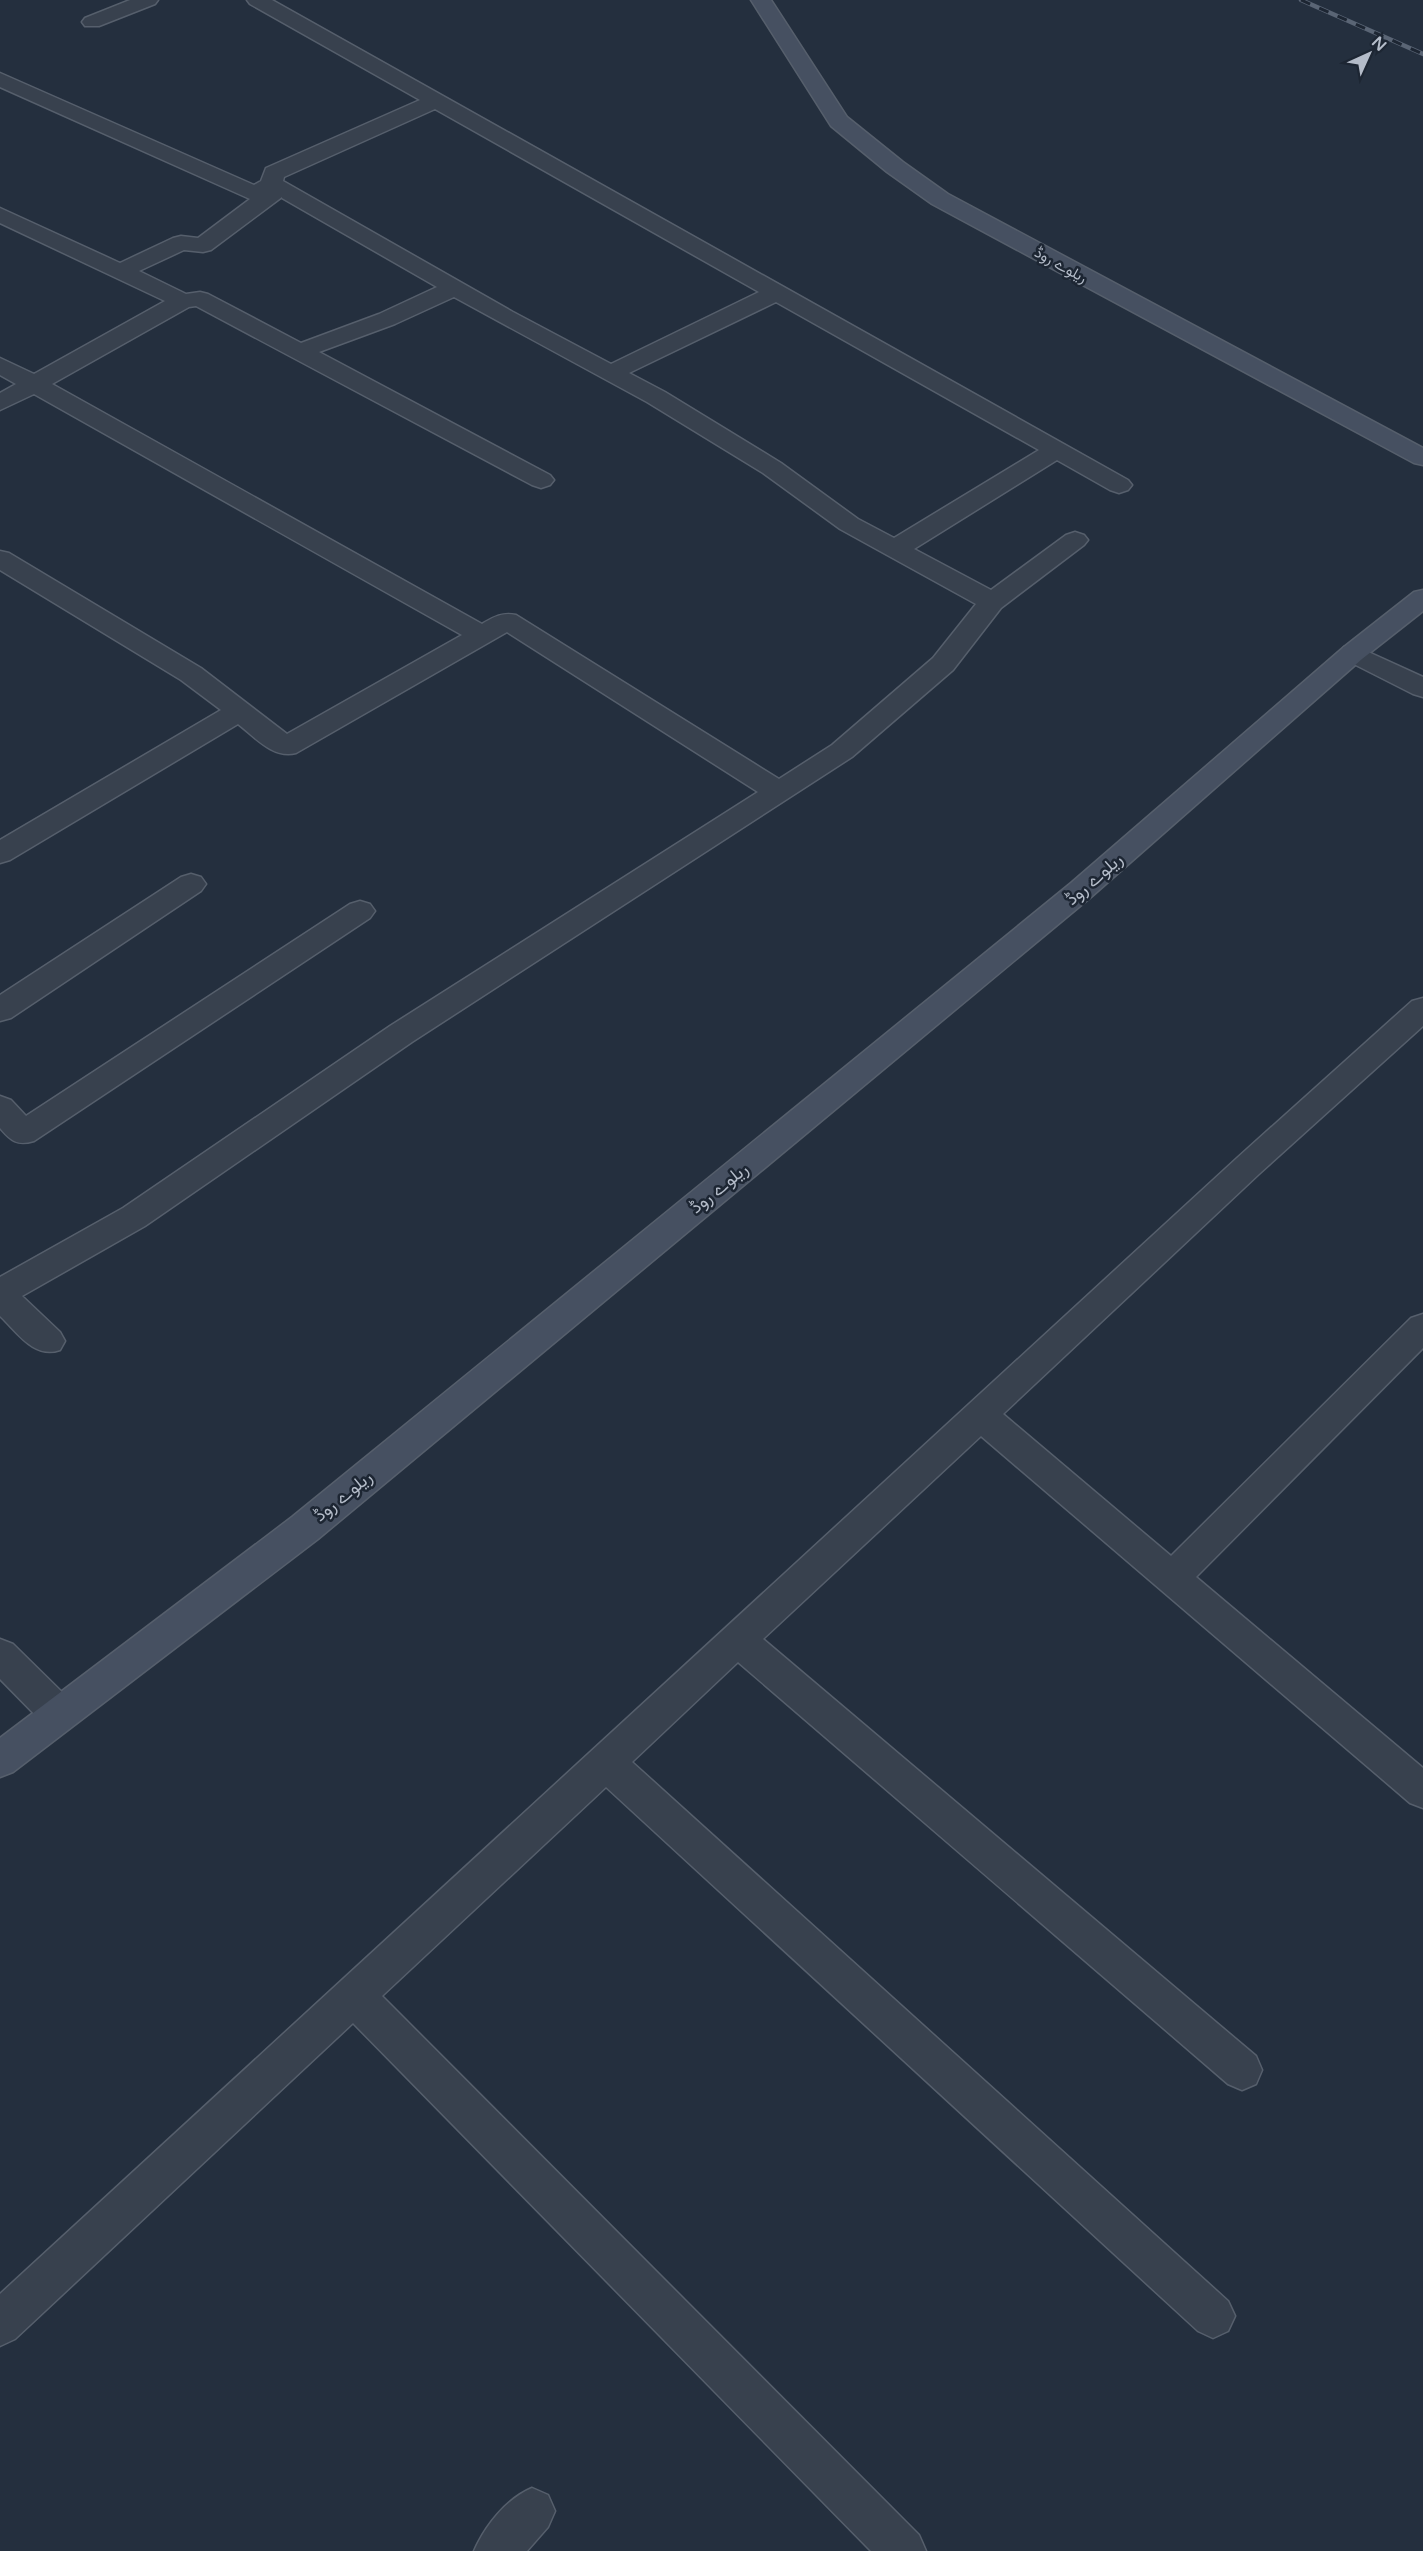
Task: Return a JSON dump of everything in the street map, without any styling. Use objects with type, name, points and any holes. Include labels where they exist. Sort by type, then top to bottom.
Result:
[{"type":"main road","name":"ریلوے روڈ","points":[[761,0],[839,121],[895,167],[940,199],[1423,458]]},
{"type":"main road","name":"ریلوے روڈ","points":[[0,1760],[305,1528],[1081,891],[1353,653],[1423,598]]},
{"type":"street","points":[[92,22],[148,0]]},
{"type":"street","points":[[258,0],[1119,486]]},
{"type":"street","points":[[0,79],[255,194],[275,186]]},
{"type":"street","points":[[275,186],[274,173],[436,101]]},
{"type":"street","points":[[119,272],[181,243],[203,245],[275,186]]},
{"type":"street","points":[[275,186],[454,288],[656,397],[772,468],[849,524],[992,602]]},
{"type":"street","points":[[0,215],[183,301]]},
{"type":"street","points":[[298,352],[387,319],[454,288]]},
{"type":"street","points":[[611,373],[778,292]]},
{"type":"street","points":[[0,403],[183,301],[200,299],[541,480]]},
{"type":"street","points":[[0,364],[483,636]]},
{"type":"street","points":[[895,549],[1056,450]]},
{"type":"street","points":[[48,1341],[0,1295],[134,1217],[401,1034],[842,751],[943,664],[992,602],[1075,540]]},
{"type":"street","points":[[0,559],[191,674],[286,747],[507,621],[778,791]]},
{"type":"street","points":[[1353,653],[1423,688]]},
{"type":"street","points":[[0,853],[240,711]]},
{"type":"street","points":[[0,1010],[191,884]]},
{"type":"street","points":[[0,1108],[23,1133],[360,911]]},
{"type":"street","points":[[0,2324],[979,1414],[1248,1166],[1423,1009]]},
{"type":"street","points":[[1173,1577],[1423,1327]]},
{"type":"street","points":[[979,1414],[1423,1791]]},
{"type":"street","points":[[737,1639],[1242,2070]]},
{"type":"street","points":[[0,1655],[59,1714]]},
{"type":"street","points":[[605,1762],[1213,2316]]},
{"type":"street","points":[[353,1995],[903,2551]]},
{"type":"street","points":[[497,2551],[532,2511]]},
{"type":"railway","points":[[1301,0],[1423,54]]}]
